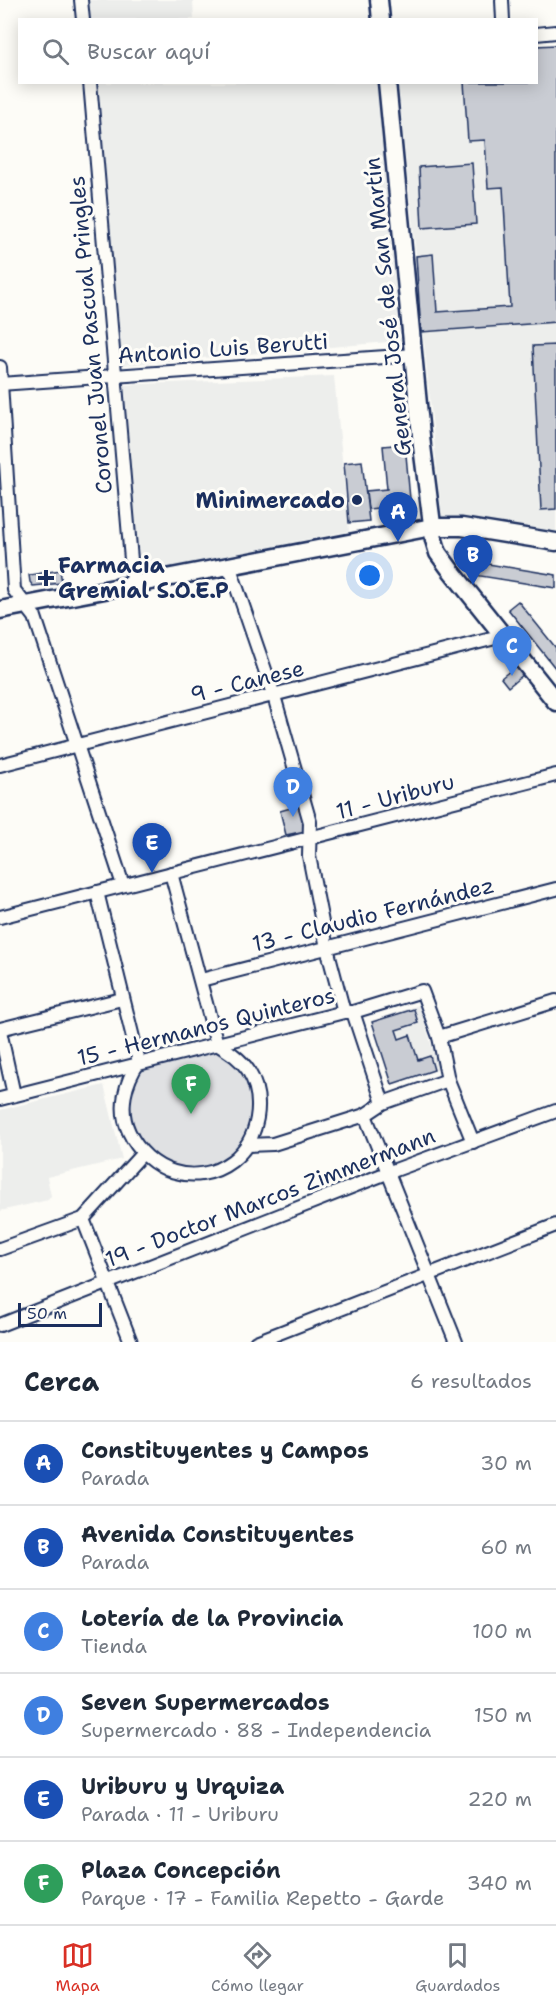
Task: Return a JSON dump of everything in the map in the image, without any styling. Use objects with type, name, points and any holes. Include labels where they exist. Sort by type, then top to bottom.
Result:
[{"type":"main road","points":[[379,0],[381,18]]},
{"type":"main road","name":"General José de San Martín","points":[[387,84],[432,527],[438,553],[556,702]]},
{"type":"main road","points":[[0,610],[432,527],[462,527],[556,542]]},
{"type":"street","points":[[81,0],[83,18]]},
{"type":"street","points":[[502,0],[503,18]]},
{"type":"street","points":[[538,33],[556,32]]},
{"type":"street","name":"Coronel Juan Pascual Pringles","points":[[90,84],[133,583]]},
{"type":"street","name":"Antonio Luis Berutti","points":[[1,384],[414,355]]},
{"type":"street","points":[[0,367],[14,590],[35,617],[123,885]]},
{"type":"street","points":[[228,565],[274,696],[310,822],[309,856],[327,948],[348,1012],[383,1103]]},
{"type":"street","name":"9 - Canese","points":[[0,765],[503,636]]},
{"type":"street","name":"11 - Uriburu","points":[[0,917],[556,776]]},
{"type":"street","points":[[97,892],[139,1062],[128,1081],[123,1103],[126,1125],[135,1145],[150,1161],[169,1171],[191,1175],[212,1171],[232,1161],[247,1145],[256,1127],[259,1107],[256,1088],[248,1069],[234,1054],[216,1044],[171,873]]},
{"type":"street","name":"13 - Claudio Fernández","points":[[201,980],[556,889]]},
{"type":"street","name":"15 - Hermanos Quinteros","points":[[0,1099],[139,1062],[348,1012],[422,991],[439,1037]]},
{"type":"street","points":[[14,1095],[0,1030],[122,999]]},
{"type":"street","points":[[472,1142],[448,1080],[439,1037],[556,1001]]},
{"type":"street","points":[[247,1145],[273,1144],[365,1115],[383,1103],[448,1080]]},
{"type":"street","name":"19 - Doctor Marcos Zimmermann","points":[[0,1324],[387,1173],[556,1111]]},
{"type":"street","points":[[365,1115],[456,1342]]},
{"type":"street","points":[[0,1250],[83,1219],[142,1154]]},
{"type":"street","points":[[83,1219],[131,1342]]},
{"type":"street","points":[[256,1342],[556,1225]]},
{"type":"shaded area","points":[[88,0],[193,0],[194,18],[89,18]]},
{"type":"shaded area","points":[[556,45],[556,535],[442,518],[424,342],[421,332],[416,256],[398,84],[538,84],[538,78]]},
{"type":"shaded area","points":[[98,84],[378,84],[400,341],[122,365]]},
{"type":"shaded area","points":[[334,376],[349,531],[139,573],[121,385]]},
{"type":"shaded area","points":[[419,1005],[439,1069],[392,1084],[371,1021]]},
{"type":"shaded area","points":[[217,1044],[248,1069],[256,1127],[232,1161],[191,1175],[150,1161],[126,1125],[134,1069]]},
{"type":"shaded area","points":[[104,1085],[122,1159],[47,1177],[51,1196],[48,1200],[0,1211],[0,1110]]},
{"type":"building","points":[[556,45],[556,322],[421,332],[416,256],[433,254],[437,312],[510,307],[503,187],[488,188],[485,140],[468,141],[464,84],[538,84],[538,46]]},
{"type":"building","points":[[472,163],[476,224],[422,228],[419,167]]},
{"type":"building","points":[[556,345],[556,509],[541,510],[533,346]]},
{"type":"building","points":[[405,444],[411,510],[389,512],[389,507],[368,509],[366,491],[387,489],[383,446]]},
{"type":"building","name":"Minimercado","points":[[362,461],[369,521],[349,523],[344,463]]},
{"type":"building","points":[[476,562],[556,575],[556,588],[474,575]]},
{"type":"building","name":"Farmacia Gremial S.O.E.P","points":[[60,570],[62,583],[33,586],[30,582],[29,575]]},
{"type":"building","points":[[518,601],[556,648],[556,669],[508,609]]},
{"type":"building","points":[[516,666],[523,675],[508,687],[501,678]]},
{"type":"building","points":[[301,805],[307,829],[286,835],[280,811]]},
{"type":"building","points":[[414,1009],[418,1023],[396,1030],[399,1039],[410,1035],[418,1060],[430,1056],[434,1070],[392,1084],[372,1022]]},
{"type":"place","name":"Minimercado","points":[[357,500]]},
{"type":"place","name":"Constituyentes y Campos","points":[[398,542]]},
{"type":"place","name":"Farmacia Gremial S.O.E.P","points":[[46,578]]},
{"type":"place","name":"Avenida Constituyentes","points":[[473,585]]},
{"type":"place","name":"Lotería de la Provincia","points":[[512,676]]},
{"type":"place","name":"Seven Supermercados","points":[[293,817]]},
{"type":"place","name":"Uriburu y Urquiza","points":[[152,873]]},
{"type":"place","name":"Plaza Concepción","points":[[191,1114]]}]
